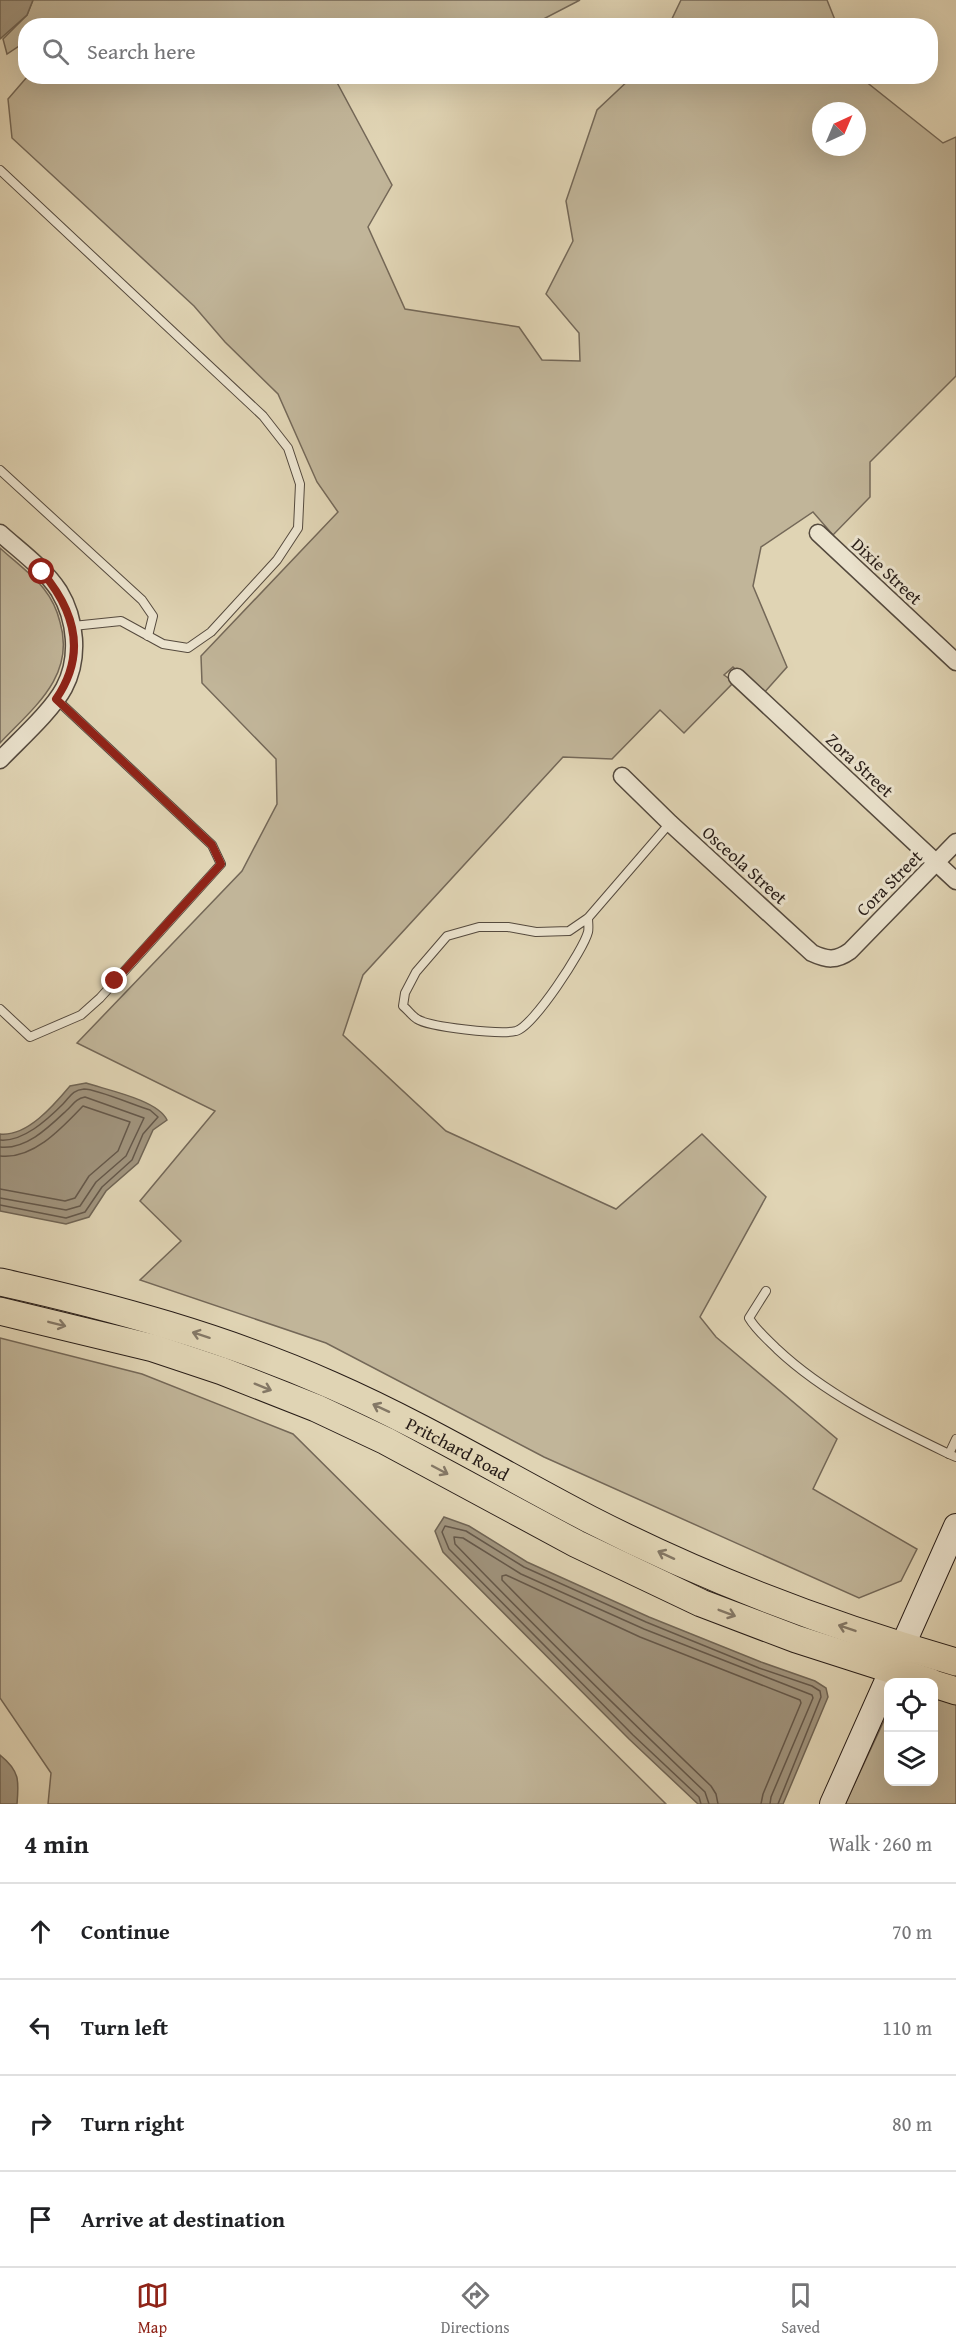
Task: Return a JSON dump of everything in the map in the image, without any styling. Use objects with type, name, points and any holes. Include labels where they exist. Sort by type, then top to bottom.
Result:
[{"type":"main road","name":"Pritchard Road","points":[[0,1282],[160,1321],[230,1344],[330,1384],[422,1428],[590,1519],[713,1577],[802,1612],[897,1659]]},
{"type":"main road","name":"Pritchard Road","points":[[0,1311],[153,1348],[222,1371],[306,1404],[386,1441],[577,1544],[701,1603],[796,1639],[897,1659]]},
{"type":"main road","points":[[832,1804],[956,1526]]},
{"type":"main road","points":[[897,1659],[956,1662]]},
{"type":"main road","points":[[897,1659],[925,1678]]},
{"type":"main road","points":[[938,1685],[956,1691]]},
{"type":"street","points":[[0,533],[42,572],[58,591],[68,609],[73,626],[75,647],[72,668],[65,687],[0,760]]},
{"type":"street","name":"Dixie Street","points":[[818,533],[956,662]]},
{"type":"street","name":"Zora Street","points":[[737,677],[956,881]]},
{"type":"street","name":"Osceola Street","points":[[622,776],[812,953],[823,958],[836,959],[850,951]]},
{"type":"street","name":"Cora Street","points":[[850,951],[956,842]]},
{"type":"lane","points":[[0,170],[263,416],[288,448],[300,484],[298,528],[277,560],[210,632],[188,648],[163,644],[121,621],[73,626]]},
{"type":"lane","points":[[2,476],[142,600],[153,616],[148,636]]},
{"type":"lane","points":[[0,1009],[30,1037],[81,1015],[100,998],[221,864],[212,845],[56,699]]},
{"type":"lane","points":[[588,918],[588,932],[553,994],[525,1027],[516,1031],[444,1026],[417,1020],[404,1006],[405,993],[416,972],[447,936],[479,927],[508,927],[536,932],[569,931],[588,918],[670,823]]},
{"type":"lane","points":[[766,1291],[749,1318],[757,1329],[808,1375],[861,1410],[952,1455],[956,1439]]},
{"type":"shaded area","points":[[33,0],[580,0],[545,18],[24,18]]},
{"type":"shaded area","points":[[681,0],[827,0],[834,18],[672,18]]},
{"type":"shaded area","points":[[18,24],[18,47],[7,54],[3,39]]},
{"type":"shaded area","points":[[21,84],[338,84],[392,185],[368,227],[405,309],[519,327],[542,360],[580,361],[579,333],[546,294],[573,241],[566,201],[597,110],[625,84],[869,84],[943,143],[956,137],[956,376],[870,462],[870,497],[833,535],[813,512],[761,547],[753,586],[787,667],[763,694],[733,667],[724,675],[734,682],[684,733],[660,710],[612,759],[563,757],[363,975],[343,1035],[446,1131],[616,1209],[702,1134],[766,1197],[700,1317],[716,1337],[837,1439],[813,1489],[917,1549],[901,1581],[859,1598],[544,1457],[326,1343],[140,1280],[181,1241],[140,1201],[215,1111],[77,1043],[242,871],[277,804],[276,759],[202,683],[201,656],[338,512],[317,482],[278,394],[225,342],[194,306],[12,138],[8,99]]},
{"type":"shaded area","points":[[0,548],[34,578],[47,593],[60,622],[63,641],[62,659],[57,675],[48,690],[38,704],[0,743]]},
{"type":"shaded area","points":[[0,1338],[142,1374],[293,1434],[666,1804],[48,1804],[51,1773],[0,1698]]},
{"type":"shaded area","points":[[938,1697],[956,1702],[956,1804],[845,1804],[884,1721],[884,1786],[938,1786]]},
{"type":"water","points":[[0,0],[33,0],[27,15],[18,18],[18,23],[0,39]]},
{"type":"water","points":[[86,1083],[143,1101],[162,1113],[167,1120],[153,1130],[138,1163],[106,1191],[89,1217],[66,1224],[0,1211],[0,1134],[10,1134],[30,1125],[48,1110],[70,1086]]},
{"type":"water","points":[[444,1517],[469,1526],[527,1562],[649,1617],[815,1681],[826,1688],[828,1697],[783,1804],[698,1804],[629,1739],[443,1552],[435,1531]]},
{"type":"water","points":[[0,1755],[15,1771],[18,1789],[17,1804],[0,1804]]},
{"type":"route","points":[[42,572],[58,591],[68,609],[73,626],[75,647],[72,668],[65,687],[56,699],[212,845],[221,864],[115,981]]}]
